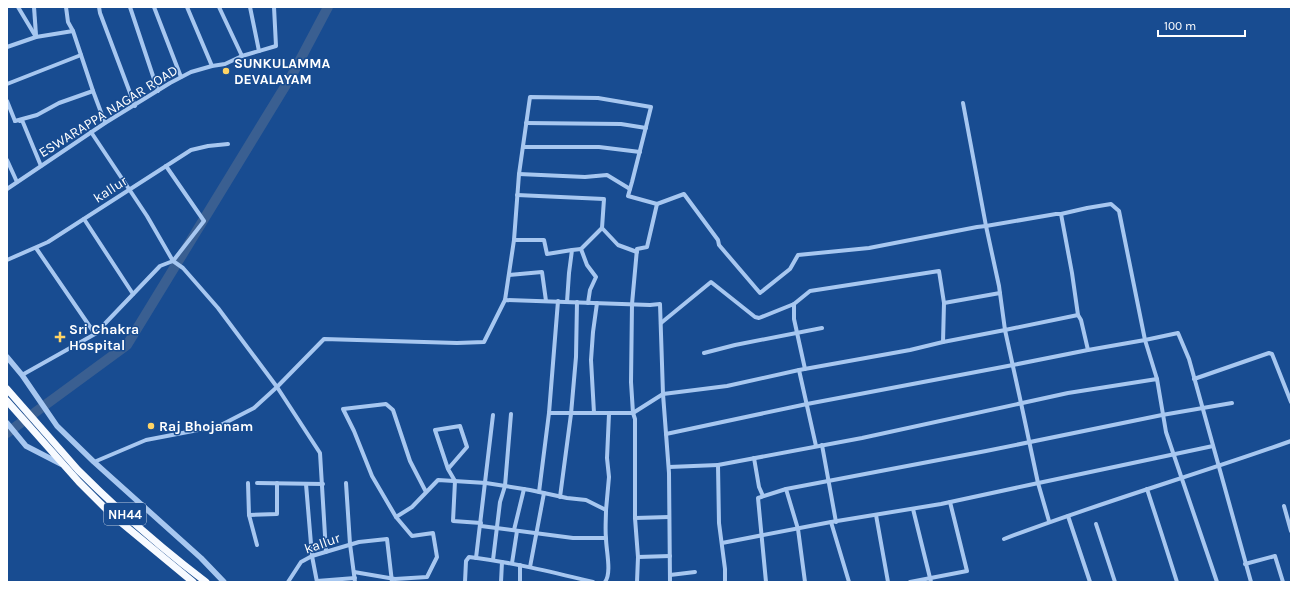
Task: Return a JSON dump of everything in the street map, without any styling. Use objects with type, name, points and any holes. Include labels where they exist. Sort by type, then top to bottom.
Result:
[{"type":"highway","name":"NH44","points":[[7,389],[48,441],[65,466],[79,482],[112,515],[193,582]]},
{"type":"highway","name":"NH44","points":[[9,404],[113,503],[178,561],[206,582]]},
{"type":"street","points":[[18,7],[36,37]]},
{"type":"street","points":[[34,7],[36,37]]},
{"type":"street","points":[[66,7],[68,22],[73,31],[105,123]]},
{"type":"street","points":[[99,7],[135,106]]},
{"type":"street","points":[[130,7],[158,91]]},
{"type":"street","points":[[154,7],[181,78]]},
{"type":"street","points":[[187,7],[212,66]]},
{"type":"street","points":[[219,7],[242,56]]},
{"type":"street","points":[[250,7],[259,51]]},
{"type":"street","name":"ESWARAPPA NAGAR ROAD","points":[[7,189],[105,123],[192,72],[225,64],[242,56],[276,46],[274,7]]},
{"type":"street","points":[[7,47],[36,37],[73,31]]},
{"type":"street","points":[[7,84],[81,55]]},
{"type":"street","points":[[15,121],[37,115],[60,103],[93,91]]},
{"type":"street","points":[[94,462],[146,440],[219,426],[254,408],[324,340],[457,343],[484,342],[505,300],[514,240],[519,174],[530,97],[598,98],[650,107],[628,196],[657,204],[684,194],[718,240],[719,245],[760,293],[790,270],[798,255],[869,248],[977,227],[1061,214],[1111,204],[1119,211],[1145,340],[1156,379],[1166,432],[1217,582]]},
{"type":"street","points":[[7,101],[15,121]]},
{"type":"street","points":[[964,103],[986,226],[1000,286],[1004,330],[1022,403],[1038,483],[1050,522]]},
{"type":"street","points":[[15,121],[22,120],[41,166]]},
{"type":"street","points":[[526,123],[621,124],[646,128]]},
{"type":"street","points":[[92,132],[147,216],[173,261],[183,268],[218,308],[277,387],[320,453],[326,552]]},
{"type":"street","name":"kallur","points":[[7,260],[48,242],[191,150],[208,146],[228,144]]},
{"type":"street","points":[[523,147],[599,147],[640,152]]},
{"type":"street","points":[[7,160],[17,182]]},
{"type":"street","points":[[22,375],[95,334],[160,266],[173,261],[204,222],[166,166]]},
{"type":"street","points":[[519,174],[586,177],[607,175],[630,189]]},
{"type":"street","points":[[514,240],[544,240],[547,254],[581,249],[602,228],[604,199],[517,195]]},
{"type":"street","points":[[637,582],[638,557],[635,518],[635,419],[633,413],[631,382],[632,304],[637,249],[647,247],[657,204]]},
{"type":"street","points":[[1061,214],[1078,315],[1081,320],[1088,350]]},
{"type":"street","points":[[84,219],[133,294]]},
{"type":"street","points":[[602,228],[618,245],[637,252]]},
{"type":"street","points":[[36,248],[95,334]]},
{"type":"street","points":[[581,249],[587,265],[596,277],[590,290],[588,303]]},
{"type":"street","points":[[568,302],[569,273],[572,250]]},
{"type":"street","points":[[661,323],[711,282],[755,317],[759,318],[794,304],[810,291],[939,271],[944,303],[943,342]]},
{"type":"street","points":[[509,275],[542,272],[546,301]]},
{"type":"street","points":[[944,303],[1000,293]]},
{"type":"street","points":[[505,300],[650,305],[660,304],[663,394],[669,467],[670,582]]},
{"type":"street","points":[[539,492],[549,414],[558,301]]},
{"type":"street","points":[[560,497],[571,414],[576,357],[577,302]]},
{"type":"street","points":[[594,413],[591,360],[597,303]]},
{"type":"street","points":[[794,304],[794,319],[805,369]]},
{"type":"street","points":[[549,414],[633,413],[663,394],[727,386],[799,370],[910,350],[1078,315]]},
{"type":"street","points":[[704,353],[734,345],[822,328]]},
{"type":"street","points":[[666,434],[807,404],[1178,333],[1189,359],[1251,582]]},
{"type":"street","points":[[1194,379],[1269,353],[1272,354],[1291,402]]},
{"type":"street","points":[[7,357],[22,375],[57,426],[94,462],[201,558],[224,582]]},
{"type":"street","points":[[799,370],[816,446]]},
{"type":"street","points":[[669,467],[718,465],[822,445],[1068,393],[1156,379]]},
{"type":"street","points":[[766,582],[758,498],[763,496],[786,488],[1162,415],[1232,403]]},
{"type":"street","points":[[354,572],[392,580],[427,580],[437,557],[433,533],[412,536],[396,517],[372,476],[344,409],[386,404],[393,410],[410,461],[426,492]]},
{"type":"street","points":[[493,560],[500,502],[505,486],[511,414]]},
{"type":"street","points":[[605,582],[608,579],[606,510],[609,414]]},
{"type":"street","points":[[476,558],[493,415]]},
{"type":"street","points":[[7,423],[26,446],[65,466]]},
{"type":"street","points":[[448,469],[467,447],[460,426],[434,430],[448,469],[455,481],[453,521],[481,524],[515,531],[573,538],[606,538]]},
{"type":"street","points":[[1004,539],[1050,522],[1291,441]]},
{"type":"street","points":[[822,445],[834,522],[849,582]]},
{"type":"street","points":[[722,543],[950,502],[1213,446]]},
{"type":"street","points":[[754,458],[759,487],[763,496]]},
{"type":"street","points":[[718,465],[719,523],[725,582]]},
{"type":"street","points":[[396,517],[412,507],[438,480],[486,483],[560,497],[586,500],[606,510]]},
{"type":"street","points":[[248,483],[249,515],[257,545]]},
{"type":"street","points":[[257,483],[323,484]]},
{"type":"street","points":[[249,515],[277,514],[277,483]]},
{"type":"street","points":[[306,484],[312,556],[317,582],[355,580],[350,544],[346,483]]},
{"type":"street","points":[[786,488],[798,530],[805,582]]},
{"type":"street","points":[[512,563],[515,531],[524,489]]},
{"type":"street","points":[[1147,489],[1177,582]]},
{"type":"street","points":[[530,567],[544,493]]},
{"type":"street","points":[[910,582],[931,580],[967,571],[950,502]]},
{"type":"street","points":[[1284,506],[1291,531]]},
{"type":"street","points":[[913,509],[931,580]]},
{"type":"street","points":[[876,515],[888,582]]},
{"type":"street","points":[[1068,516],[1090,582]]},
{"type":"street","points":[[635,518],[669,517]]},
{"type":"street","points":[[1096,524],[1115,582]]},
{"type":"street","name":"kallur","points":[[288,582],[301,562],[312,556],[350,544],[387,539],[392,580]]},
{"type":"street","points":[[638,557],[670,556]]},
{"type":"street","points":[[1246,564],[1275,556],[1283,582]]},
{"type":"street","points":[[465,582],[466,561],[469,557],[512,563],[593,582]]},
{"type":"street","points":[[501,582],[502,562]]},
{"type":"street","points":[[520,565],[520,582]]},
{"type":"street","points":[[670,575],[695,572]]},
{"type":"waterway","points":[[7,433],[127,345],[292,75],[328,7]]},
{"type":"place","name":"SUNKULAMMA DEVALAYAM","points":[[226,71]]},
{"type":"place","name":"Sri Chakra Hospital","points":[[60,337]]},
{"type":"place","name":"Raj Bhojanam","points":[[151,426]]}]
